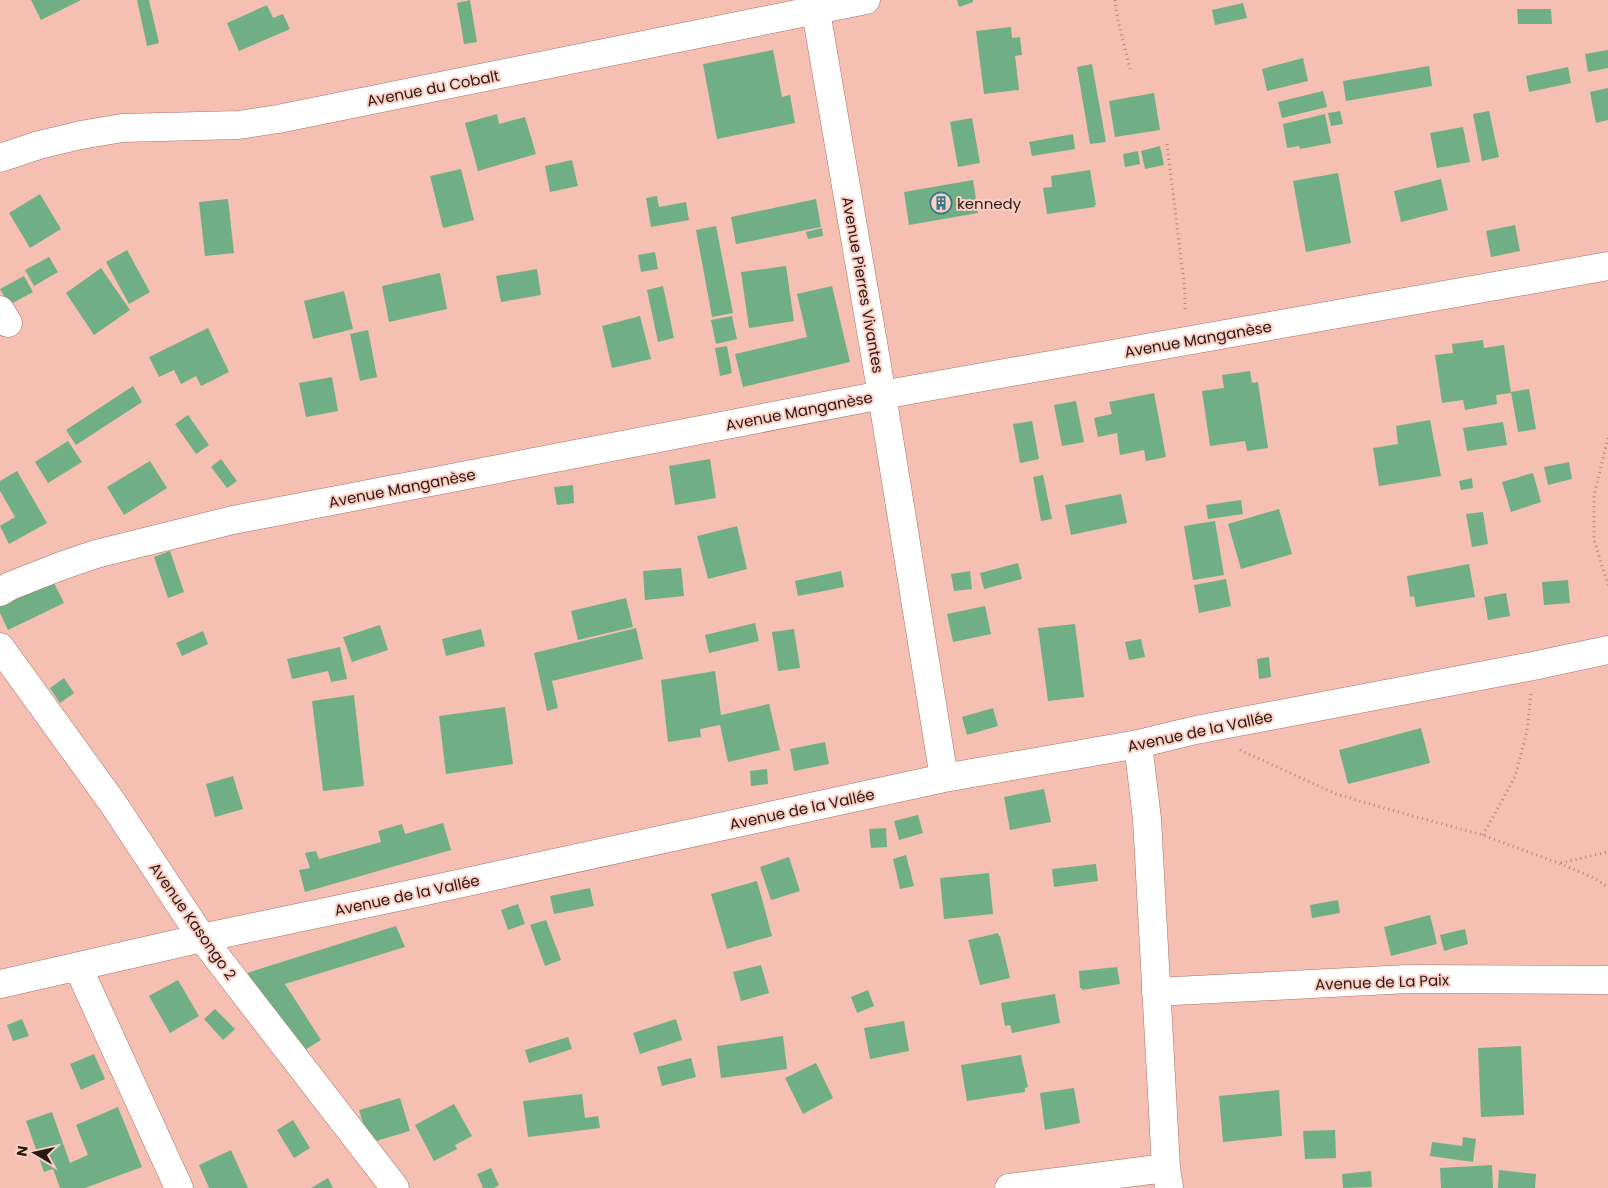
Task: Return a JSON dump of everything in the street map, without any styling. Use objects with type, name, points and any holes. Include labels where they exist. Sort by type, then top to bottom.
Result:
[{"type":"street","name":"Avenue du Cobalt","points":[[0,158],[81,134],[122,128],[239,126],[278,120],[814,6],[866,0]]},
{"type":"street","name":"Avenue Pierres Vivantes","points":[[814,6],[882,395],[944,778]]},
{"type":"street","name":"Avenue Manganèse","points":[[0,592],[96,554],[233,520],[882,395],[1608,266]]},
{"type":"street","name":"Avenue Kasongo 2","points":[[0,647],[112,802],[202,938],[395,1188]]},
{"type":"street","name":"Avenue de la Vallée","points":[[0,984],[202,938],[944,778],[1138,744],[1196,730],[1608,650]]},
{"type":"street","points":[[1010,1188],[1167,1178],[1147,819],[1138,744]]},
{"type":"street","points":[[78,966],[179,1188]]},
{"type":"street","name":"Avenue de La Paix","points":[[1156,992],[1408,979],[1608,980]]},
{"type":"path","points":[[1115,0],[1130,69]]},
{"type":"path","points":[[1167,144],[1185,291],[1186,341]]},
{"type":"path","points":[[1608,438],[1594,495],[1594,540],[1608,585]]},
{"type":"path","points":[[1483,835],[1515,777],[1522,756],[1528,731],[1533,666]]},
{"type":"path","points":[[1196,730],[1336,794],[1483,835],[1596,879],[1608,888]]},
{"type":"path","points":[[1560,864],[1608,852]]},
{"type":"building","points":[[31,0],[81,0],[41,20]]},
{"type":"building","points":[[137,0],[149,0],[159,43],[147,46]]},
{"type":"building","points":[[470,0],[477,42],[464,44],[457,3]]},
{"type":"building","points":[[957,0],[973,0],[973,2],[959,7]]},
{"type":"building","points":[[1243,3],[1247,18],[1215,25],[1212,10]]},
{"type":"building","points":[[267,5],[273,18],[283,14],[290,29],[239,51],[227,23]]},
{"type":"building","points":[[1517,9],[1551,9],[1552,24],[1518,24]]},
{"type":"building","points":[[1011,27],[1012,38],[1020,37],[1022,55],[1015,56],[1019,90],[984,94],[976,31]]},
{"type":"building","points":[[773,50],[782,97],[790,95],[795,123],[717,139],[703,64]]},
{"type":"building","points":[[1608,50],[1608,68],[1588,72],[1585,54]]},
{"type":"building","points":[[1303,58],[1308,81],[1267,91],[1262,69]]},
{"type":"building","points":[[1092,64],[1106,142],[1090,144],[1077,67]]},
{"type":"building","points":[[1429,66],[1432,86],[1346,101],[1343,81]]},
{"type":"building","points":[[1568,67],[1571,83],[1529,92],[1526,76]]},
{"type":"building","points":[[1608,88],[1608,120],[1596,123],[1590,92]]},
{"type":"building","points":[[1323,91],[1327,107],[1282,118],[1278,102]]},
{"type":"building","points":[[1154,93],[1160,130],[1115,137],[1109,101]]},
{"type":"building","points":[[1340,111],[1343,124],[1331,126],[1328,113]]},
{"type":"building","points":[[1489,111],[1499,157],[1482,161],[1473,114]]},
{"type":"building","points":[[497,114],[499,124],[525,117],[536,154],[478,171],[465,123]]},
{"type":"building","points":[[1325,114],[1331,143],[1300,149],[1299,146],[1287,148],[1283,124]]},
{"type":"building","points":[[972,118],[980,163],[958,167],[950,122]]},
{"type":"building","points":[[1463,127],[1470,162],[1437,168],[1430,133]]},
{"type":"building","points":[[1073,134],[1075,149],[1032,156],[1029,142]]},
{"type":"building","points":[[1160,146],[1164,165],[1145,169],[1141,151]]},
{"type":"building","points":[[1138,151],[1140,164],[1125,167],[1123,154]]},
{"type":"building","points":[[572,160],[578,186],[550,192],[545,166]]},
{"type":"building","points":[[461,169],[474,220],[443,228],[430,176]]},
{"type":"building","points":[[1090,170],[1095,207],[1047,214],[1043,188],[1052,187],[1051,176]]},
{"type":"building","points":[[1338,173],[1351,243],[1306,252],[1293,181]]},
{"type":"building","points":[[1441,179],[1448,210],[1401,222],[1394,191]]},
{"type":"building","name":"kennedy","points":[[973,180],[978,213],[909,225],[904,192]]},
{"type":"building","points":[[40,194],[61,229],[30,248],[9,213]]},
{"type":"building","points":[[657,196],[659,207],[686,202],[689,220],[651,227],[646,198]]},
{"type":"building","points":[[228,199],[234,253],[205,256],[199,202]]},
{"type":"building","points":[[816,199],[821,227],[736,244],[731,217]]},
{"type":"building","points":[[1515,225],[1520,251],[1491,257],[1486,231]]},
{"type":"building","points":[[716,226],[733,313],[712,317],[696,230]]},
{"type":"building","points":[[822,228],[823,236],[808,239],[806,232]]},
{"type":"building","points":[[127,250],[150,292],[129,304],[106,262]]},
{"type":"building","points":[[655,252],[658,269],[641,272],[638,255]]},
{"type":"building","points":[[49,257],[58,272],[34,286],[25,270]]},
{"type":"building","points":[[786,266],[794,321],[749,328],[741,272]]},
{"type":"building","points":[[101,268],[130,310],[94,335],[66,293]]},
{"type":"building","points":[[537,269],[541,295],[501,302],[496,276]]},
{"type":"building","points":[[440,273],[447,309],[389,322],[382,286]]},
{"type":"building","points":[[24,276],[33,292],[9,305],[0,289]]},
{"type":"building","points":[[663,286],[674,338],[658,342],[647,290]]},
{"type":"building","points":[[832,286],[850,362],[743,387],[735,354],[807,337],[797,294]]},
{"type":"building","points":[[344,291],[353,329],[313,339],[304,301]]},
{"type":"building","points":[[640,316],[651,359],[612,368],[602,326]]},
{"type":"building","points":[[732,316],[737,339],[716,344],[711,320]]},
{"type":"building","points":[[208,328],[229,372],[201,386],[196,376],[181,384],[174,370],[159,377],[149,357]]},
{"type":"building","points":[[368,330],[377,377],[360,381],[350,334]]},
{"type":"building","points":[[1483,340],[1484,348],[1504,345],[1511,393],[1496,395],[1497,404],[1465,410],[1463,400],[1442,403],[1435,355],[1453,353],[1452,344]]},
{"type":"building","points":[[727,346],[732,373],[720,376],[715,348]]},
{"type":"building","points":[[1250,371],[1252,383],[1258,382],[1268,448],[1247,451],[1245,441],[1210,446],[1202,391],[1224,388],[1222,375]]},
{"type":"building","points":[[332,377],[338,411],[306,417],[299,383]]},
{"type":"building","points":[[133,386],[142,402],[76,445],[66,430]]},
{"type":"building","points":[[1529,389],[1536,429],[1518,432],[1511,392]]},
{"type":"building","points":[[1154,393],[1166,457],[1146,461],[1144,450],[1120,455],[1117,433],[1098,437],[1094,418],[1112,414],[1109,402]]},
{"type":"building","points":[[1076,401],[1084,442],[1062,446],[1054,405]]},
{"type":"building","points":[[188,415],[209,445],[196,454],[175,424]]},
{"type":"building","points":[[1430,420],[1441,476],[1379,486],[1373,448],[1398,444],[1396,426]]},
{"type":"building","points":[[1032,421],[1039,459],[1020,463],[1013,424]]},
{"type":"building","points":[[1503,422],[1507,445],[1467,451],[1463,428]]},
{"type":"building","points":[[68,441],[82,462],[48,483],[35,462]]},
{"type":"building","points":[[221,459],[237,481],[227,488],[211,467]]},
{"type":"building","points":[[710,459],[716,498],[675,505],[669,466]]},
{"type":"building","points":[[150,461],[167,488],[124,515],[107,487]]},
{"type":"building","points":[[1569,462],[1572,479],[1548,485],[1544,467]]},
{"type":"building","points":[[17,471],[47,523],[9,544],[0,526],[15,517],[0,491],[0,481]]},
{"type":"building","points":[[1533,473],[1541,502],[1511,512],[1502,482]]},
{"type":"building","points":[[1043,475],[1052,519],[1041,521],[1033,477]]},
{"type":"building","points":[[1472,478],[1473,488],[1461,490],[1459,481]]},
{"type":"building","points":[[573,485],[574,503],[557,505],[554,487]]},
{"type":"building","points":[[1121,494],[1127,523],[1071,535],[1065,505]]},
{"type":"building","points":[[1241,500],[1243,514],[1208,519],[1206,505]]},
{"type":"building","points":[[1279,509],[1292,554],[1241,569],[1228,524]]},
{"type":"building","points":[[1483,512],[1488,544],[1472,547],[1466,514]]},
{"type":"building","points":[[1215,521],[1224,575],[1193,580],[1184,526]]},
{"type":"building","points":[[737,526],[747,569],[708,579],[697,536]]},
{"type":"building","points":[[170,551],[184,592],[168,598],[154,557]]},
{"type":"building","points":[[1018,563],[1022,579],[984,589],[980,573]]},
{"type":"building","points":[[1469,564],[1475,597],[1416,607],[1414,596],[1410,597],[1407,576]]},
{"type":"building","points":[[681,568],[684,596],[645,600],[643,571]]},
{"type":"building","points":[[841,571],[844,587],[798,596],[795,581]]},
{"type":"building","points":[[970,571],[972,589],[954,591],[951,574]]},
{"type":"building","points":[[52,579],[64,603],[8,630],[0,613],[0,605]]},
{"type":"building","points":[[1226,579],[1231,606],[1199,613],[1194,585]]},
{"type":"building","points":[[1568,580],[1570,603],[1544,605],[1542,582]]},
{"type":"building","points":[[1506,593],[1510,616],[1488,620],[1484,597]]},
{"type":"building","points":[[626,598],[633,627],[578,640],[571,611]]},
{"type":"building","points":[[985,606],[991,634],[953,642],[947,614]]},
{"type":"building","points":[[755,623],[759,641],[709,653],[705,635]]},
{"type":"building","points":[[1075,624],[1084,697],[1048,701],[1038,628]]},
{"type":"building","points":[[380,625],[388,650],[352,662],[343,637]]},
{"type":"building","points":[[636,628],[643,659],[552,681],[558,708],[547,711],[534,653]]},
{"type":"building","points":[[481,629],[485,646],[446,656],[442,639]]},
{"type":"building","points":[[794,629],[800,668],[778,671],[772,632]]},
{"type":"building","points":[[203,631],[208,644],[182,656],[176,643]]},
{"type":"building","points":[[1141,639],[1145,657],[1129,660],[1125,642]]},
{"type":"building","points":[[340,647],[347,679],[331,682],[328,671],[292,679],[287,659]]},
{"type":"building","points":[[1269,657],[1271,677],[1259,679],[1257,659]]},
{"type":"building","points":[[715,671],[721,715],[769,704],[780,750],[728,762],[720,725],[700,729],[701,737],[668,742],[661,680]]},
{"type":"building","points":[[64,678],[74,693],[60,703],[50,688]]},
{"type":"building","points":[[354,695],[364,786],[323,791],[312,701]]},
{"type":"building","points":[[505,707],[513,764],[446,774],[439,716]]},
{"type":"building","points":[[993,708],[998,726],[967,735],[962,717]]},
{"type":"building","points":[[1421,728],[1430,763],[1348,784],[1339,750]]},
{"type":"building","points":[[825,742],[829,764],[794,771],[790,749]]},
{"type":"building","points":[[767,769],[768,784],[751,786],[750,771]]},
{"type":"building","points":[[233,776],[243,809],[215,817],[206,784]]},
{"type":"building","points":[[1044,789],[1051,822],[1010,830],[1004,797]]},
{"type":"building","points":[[918,815],[923,833],[899,840],[894,821]]},
{"type":"building","points":[[443,823],[451,850],[305,892],[299,870],[310,868],[305,853],[316,851],[319,859],[381,842],[378,831],[402,824],[405,834]]},
{"type":"building","points":[[886,828],[887,847],[871,848],[869,829]]},
{"type":"building","points":[[906,855],[914,886],[900,889],[893,859]]},
{"type":"building","points":[[789,857],[800,891],[771,900],[760,867]]},
{"type":"building","points":[[1096,864],[1098,881],[1054,887],[1052,869]]},
{"type":"building","points":[[989,873],[993,914],[944,919],[940,878]]},
{"type":"building","points":[[757,881],[772,936],[727,949],[711,894]]},
{"type":"building","points":[[590,888],[594,906],[554,914],[550,896]]},
{"type":"building","points":[[1338,900],[1340,913],[1312,918],[1310,905]]},
{"type":"building","points":[[518,904],[525,924],[508,930],[501,910]]},
{"type":"building","points":[[1430,915],[1437,944],[1391,956],[1384,927]]},
{"type":"building","points":[[546,920],[561,960],[545,966],[530,925]]},
{"type":"building","points":[[396,926],[405,947],[285,984],[321,1040],[300,1053],[247,973]]},
{"type":"building","points":[[1465,929],[1468,944],[1444,951],[1440,935]]},
{"type":"building","points":[[998,933],[1010,978],[980,985],[968,940]]},
{"type":"building","points":[[761,965],[769,993],[741,1001],[733,972]]},
{"type":"building","points":[[1117,967],[1120,984],[1082,990],[1080,988],[1079,971]]},
{"type":"building","points":[[178,980],[199,1016],[170,1033],[149,996]]},
{"type":"building","points":[[868,990],[874,1006],[857,1013],[851,997]]},
{"type":"building","points":[[1055,994],[1060,1023],[1012,1033],[1010,1025],[1005,1026],[1001,1003]]},
{"type":"building","points":[[215,1009],[235,1029],[223,1040],[204,1019]]},
{"type":"building","points":[[22,1019],[29,1036],[13,1041],[7,1025]]},
{"type":"building","points":[[676,1019],[682,1040],[640,1054],[633,1033]]},
{"type":"building","points":[[904,1021],[909,1051],[870,1059],[864,1028]]},
{"type":"building","points":[[783,1036],[787,1069],[721,1078],[717,1046]]},
{"type":"building","points":[[568,1037],[572,1049],[529,1063],[525,1050]]},
{"type":"building","points":[[1521,1046],[1524,1115],[1481,1117],[1478,1048]]},
{"type":"building","points":[[94,1054],[105,1079],[81,1090],[70,1064]]},
{"type":"building","points":[[1021,1055],[1028,1087],[1025,1088],[1025,1092],[967,1101],[961,1065]]},
{"type":"building","points":[[691,1058],[696,1077],[662,1086],[657,1067]]},
{"type":"building","points":[[816,1063],[833,1098],[803,1114],[785,1078]]},
{"type":"building","points":[[1074,1088],[1080,1123],[1045,1130],[1040,1093]]},
{"type":"building","points":[[1279,1090],[1282,1136],[1223,1142],[1219,1096]]},
{"type":"building","points":[[582,1094],[585,1118],[598,1116],[600,1128],[528,1137],[523,1101]]},
{"type":"building","points":[[400,1098],[410,1131],[369,1143],[359,1110]]},
{"type":"building","points":[[454,1104],[472,1136],[455,1145],[457,1149],[434,1161],[415,1125]]},
{"type":"building","points":[[118,1107],[142,1167],[85,1188],[60,1188],[53,1169],[44,1172],[26,1121],[52,1112],[70,1163],[88,1155],[76,1125]]},
{"type":"building","points":[[293,1120],[310,1148],[294,1158],[277,1130]]},
{"type":"building","points":[[1335,1130],[1336,1158],[1305,1159],[1303,1131]]},
{"type":"building","points":[[1463,1137],[1476,1139],[1473,1162],[1430,1156],[1432,1142],[1462,1146]]},
{"type":"building","points":[[231,1150],[248,1188],[209,1188],[199,1165]]},
{"type":"building","points":[[1492,1165],[1493,1188],[1441,1188],[1440,1168]]},
{"type":"building","points":[[491,1168],[499,1185],[494,1188],[483,1188],[477,1174]]},
{"type":"building","points":[[1499,1170],[1536,1174],[1535,1188],[1498,1188]]},
{"type":"building","points":[[1371,1171],[1372,1187],[1343,1188],[1342,1174]]},
{"type":"building","points":[[328,1178],[333,1188],[311,1188]]},
{"type":"place","name":"kennedy","points":[[941,203]]}]
